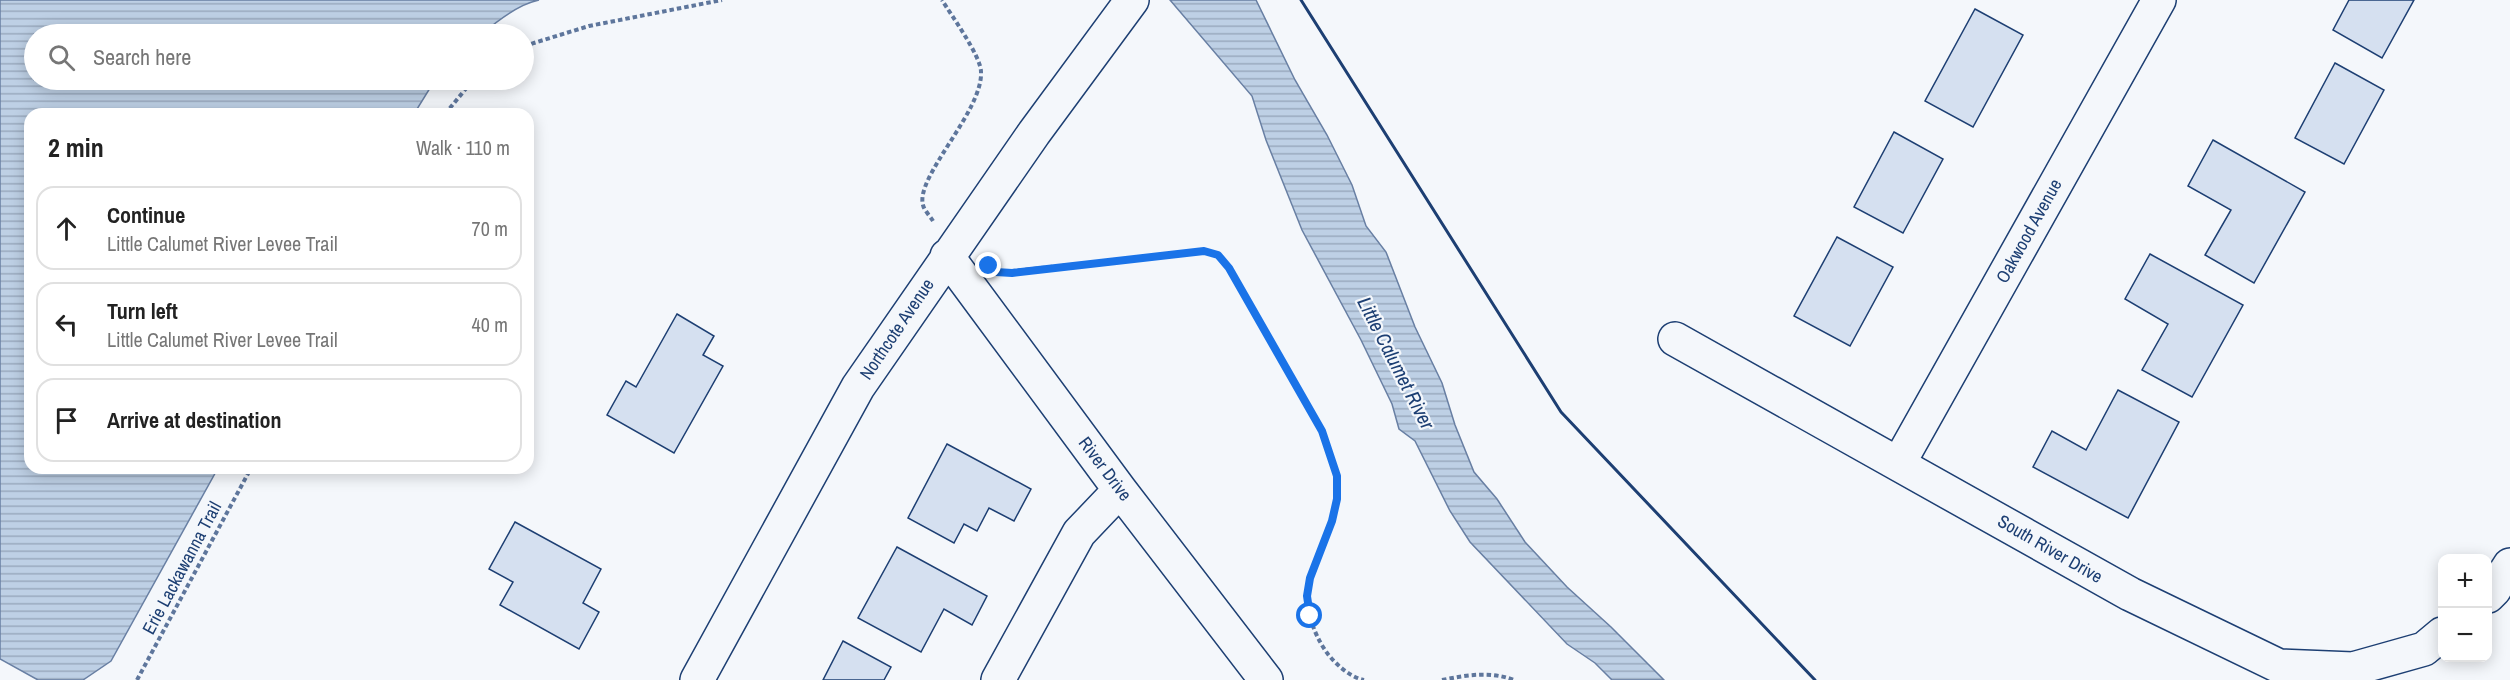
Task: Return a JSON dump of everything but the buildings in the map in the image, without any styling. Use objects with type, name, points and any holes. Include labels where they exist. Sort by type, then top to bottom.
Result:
[{"type":"street","name":"Northcote Avenue","points":[[697,680],[858,387],[947,256],[1132,0]]},
{"type":"street","name":"Oakwood Avenue","points":[[1899,463],[2159,0]]},
{"type":"street","name":"River Drive","points":[[947,256],[1120,490],[1266,680]]},
{"type":"street","name":"South River Drive","points":[[1676,339],[2130,594],[2279,666],[2353,669],[2424,649],[2438,637]]},
{"type":"street","points":[[998,680],[1079,532],[1120,490]]},
{"type":"street","points":[[2492,592],[2510,565]]},
{"type":"path","points":[[534,43],[589,26],[722,0]]},
{"type":"path","points":[[933,221],[922,206],[923,191],[966,116],[982,73],[977,58],[942,0]]},
{"type":"path","points":[[451,108],[465,90]]},
{"type":"path","points":[[996,272],[1012,273],[1204,251],[1218,255],[1229,268],[1322,431],[1333,460],[1337,476],[1337,499],[1328,532],[1310,578],[1307,596],[1317,638],[1332,660],[1358,679],[1364,680]]},
{"type":"path","name":"Erie Lackawanna Trail","points":[[137,680],[248,474]]},
{"type":"path","points":[[1442,680],[1482,674],[1499,674],[1514,680]]},
{"type":"water","points":[[0,0],[539,0],[516,9],[495,24],[24,24],[24,90],[429,90],[418,108],[24,108],[24,474],[215,474],[111,661],[83,680],[38,680],[0,659]]},
{"type":"water","name":"Little Calumet River","points":[[1170,0],[1256,0],[1295,80],[1327,135],[1352,185],[1366,226],[1386,252],[1415,327],[1442,383],[1455,425],[1474,472],[1497,499],[1525,542],[1567,587],[1664,680],[1612,680],[1595,663],[1567,644],[1470,542],[1450,511],[1415,441],[1399,429],[1392,404],[1361,340],[1302,230],[1266,140],[1252,96]]},
{"type":"wall","points":[[1301,0],[1561,412],[1815,680]]},
{"type":"route","points":[[989,266],[996,272],[1012,273],[1204,251],[1218,255],[1229,268],[1322,431],[1333,460],[1337,476],[1337,499],[1332,521],[1310,578],[1307,596],[1310,616]]}]
